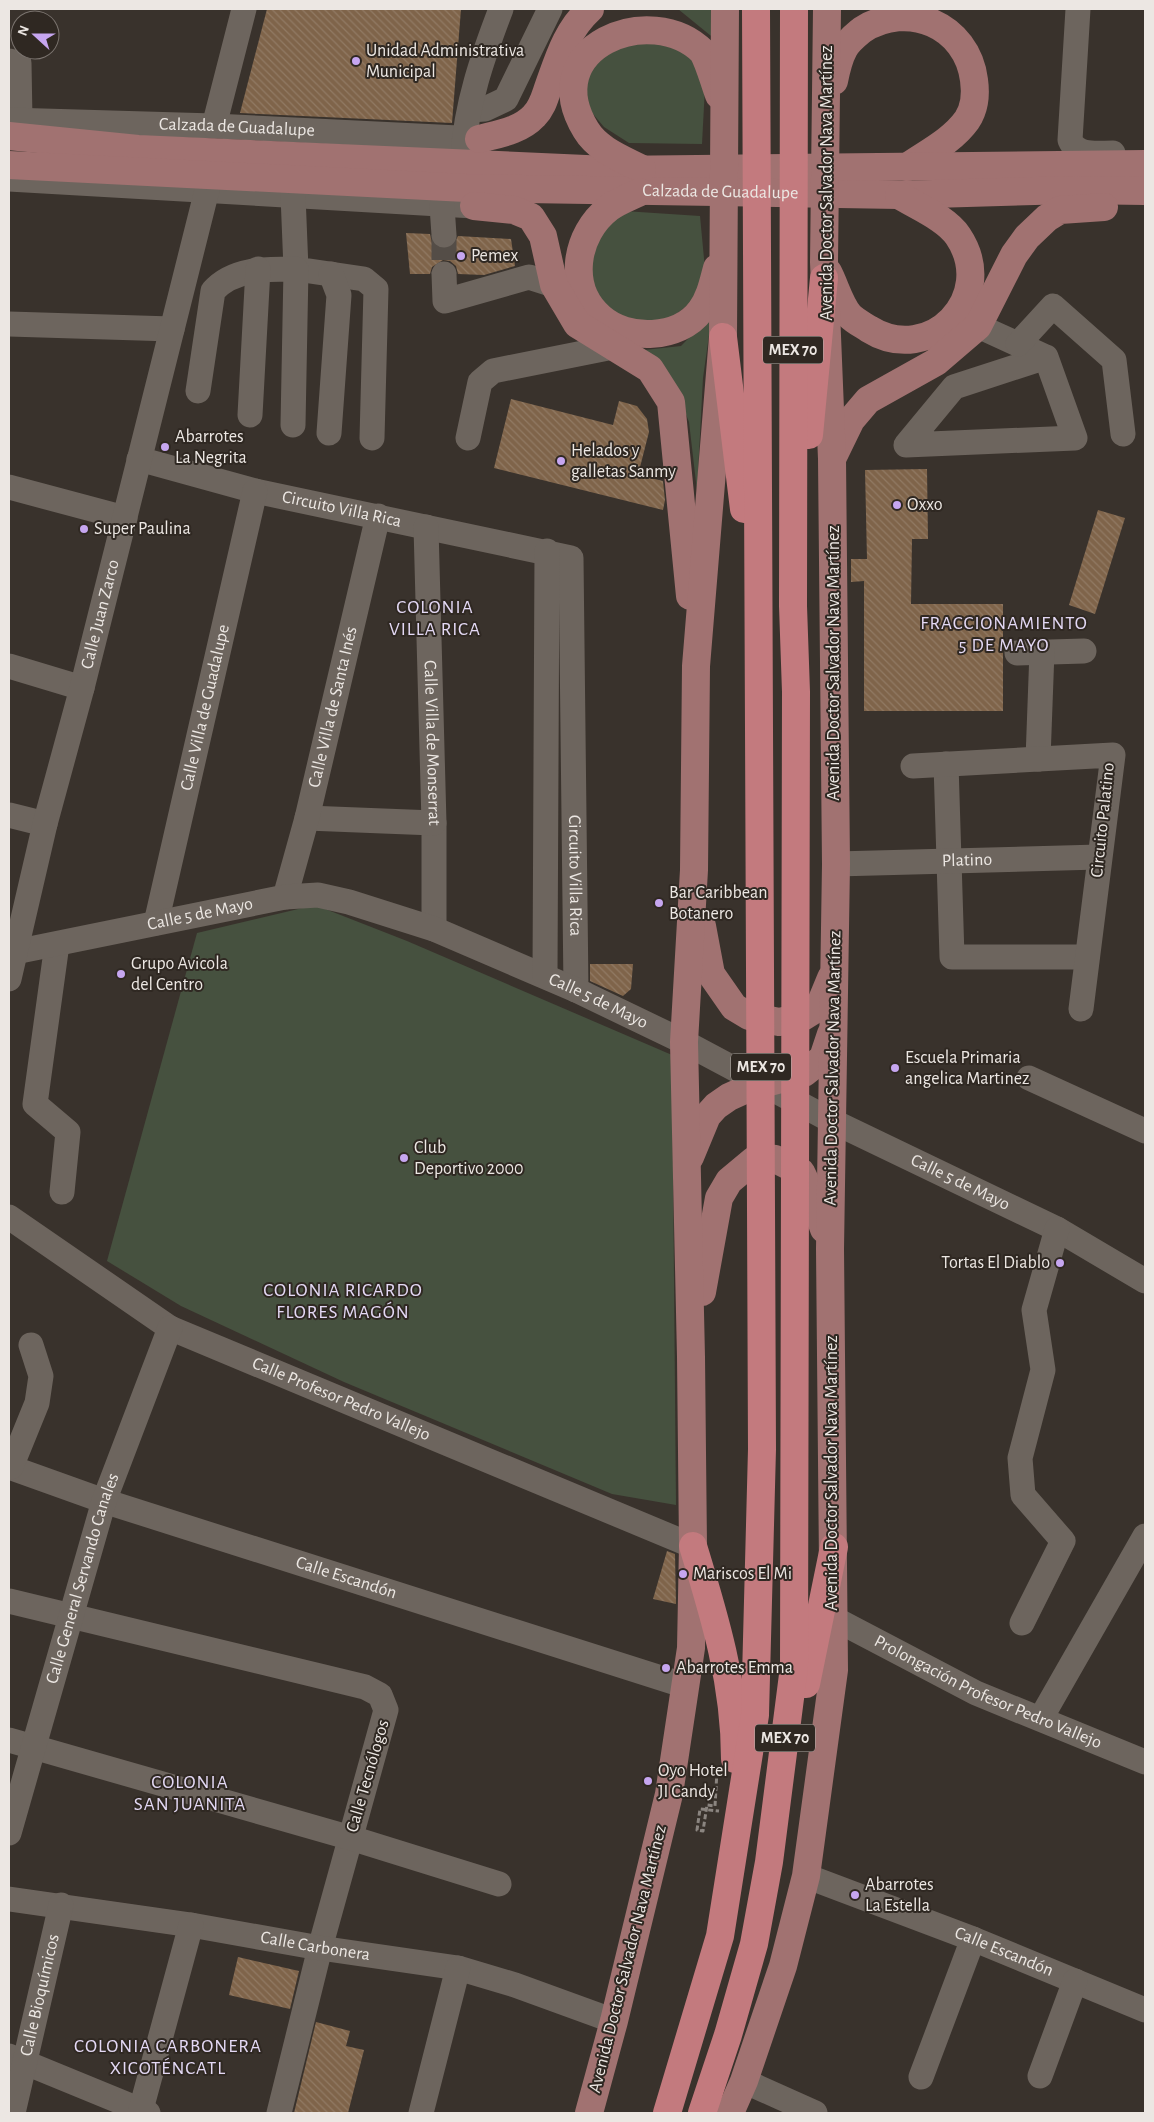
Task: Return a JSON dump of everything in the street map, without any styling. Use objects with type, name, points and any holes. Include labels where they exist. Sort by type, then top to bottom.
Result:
[{"type":"highway","name":"MEX 70","points":[[667,2113],[720,1936],[755,1714],[762,1449],[756,9]]},
{"type":"highway","name":"Avenida Doctor Salvador Nava Martínez","points":[[702,2113],[728,2035],[754,1944],[769,1862],[794,1667],[796,1437],[796,692],[793,606],[794,9]]},
{"type":"highway","points":[[793,606],[824,270]]},
{"type":"highway","points":[[724,337],[738,479],[757,590]]},
{"type":"highway","points":[[693,1546],[725,1657],[735,1731],[735,1842]]},
{"type":"highway","points":[[769,1862],[834,1547]]},
{"type":"main road","points":[[471,139],[512,131],[534,116],[543,104],[568,35],[578,20],[590,9]]},
{"type":"main road","name":"Avenida Doctor Salvador Nava Martínez","points":[[589,2113],[614,2021],[668,1794],[686,1686],[690,1648],[693,1546],[692,1357],[684,1042],[694,870],[696,666],[724,337],[726,238],[725,9]]},
{"type":"main road","name":"Avenida Doctor Salvador Nava Martínez","points":[[730,2113],[744,2081],[783,1966],[806,1876],[834,1670],[830,1249],[836,864],[832,459],[824,270],[827,9]]},
{"type":"main road","points":[[827,112],[835,75],[844,48],[863,29],[883,17],[901,13],[917,14],[941,24],[962,43],[970,61],[976,89],[974,106],[967,120],[950,138],[904,167]]},
{"type":"main road","points":[[724,110],[704,53],[686,32],[659,17],[631,16],[610,24],[589,43],[580,55],[575,71],[575,104],[587,132],[646,180],[610,208],[588,230],[581,250],[578,268],[580,283],[592,308],[609,324],[631,332],[661,333],[672,331],[691,320],[708,299],[726,238]]},
{"type":"main road","name":"Calzada de Guadalupe","points":[[12,125],[137,160]]},
{"type":"main road","name":"Calzada de Guadalupe","points":[[9,165],[137,160],[607,180],[646,180],[904,167],[1145,164]]},
{"type":"main road","name":"Calzada de Guadalupe","points":[[646,180],[895,195],[1072,190],[1145,191]]},
{"type":"main road","points":[[824,270],[850,316],[878,334],[896,341],[914,339],[943,328],[954,319],[969,292],[972,273],[968,253],[957,234],[945,222],[895,195]]},
{"type":"main road","points":[[459,206],[514,210],[531,217],[543,236],[554,285],[577,324],[650,369],[671,402],[696,666]]},
{"type":"main road","points":[[832,459],[852,420],[868,400],[936,362],[978,326],[1014,254],[1027,237],[1047,218],[1060,210],[1108,207],[1145,208]]},
{"type":"main road","points":[[694,870],[706,954],[711,974],[734,1007],[749,1016],[779,1022],[804,1017],[819,1007],[832,974],[834,946]]},
{"type":"main road","points":[[686,1166],[707,1116],[716,1106],[729,1097],[764,1084],[804,1073],[813,1067],[823,1058],[833,1028]]},
{"type":"main road","points":[[692,1357],[718,1198],[729,1181],[744,1168],[753,1161],[766,1158],[787,1163],[801,1172],[812,1195],[830,1249]]},
{"type":"street","points":[[214,126],[244,9]]},
{"type":"street","points":[[444,235],[459,206],[471,139],[470,110],[480,65],[501,9]]},
{"type":"street","points":[[470,110],[485,109],[506,99],[550,9]]},
{"type":"street","points":[[1078,9],[1070,140],[1073,148],[1081,152],[1145,154]]},
{"type":"street","points":[[9,61],[19,63],[12,125]]},
{"type":"street","name":"Calzada de Guadalupe","points":[[12,125],[214,126],[471,139]]},
{"type":"street","points":[[9,179],[459,206]]},
{"type":"street","name":"Calle Juan Zarco","points":[[9,978],[12,951],[82,688],[207,190]]},
{"type":"street","points":[[293,195],[296,269],[293,425]]},
{"type":"street","points":[[250,415],[258,269]]},
{"type":"street","points":[[198,391],[213,291],[221,282],[258,269],[296,269],[364,280],[376,289],[372,438]]},
{"type":"street","points":[[329,433],[339,296],[330,274]]},
{"type":"street","points":[[444,274],[445,301],[528,277],[554,285]]},
{"type":"street","points":[[1018,344],[1053,306],[1114,360],[1123,434]]},
{"type":"street","points":[[9,324],[172,329]]},
{"type":"street","points":[[978,326],[1046,357],[1075,438],[906,445],[954,387],[1046,357]]},
{"type":"street","points":[[468,438],[480,382],[493,371],[613,347]]},
{"type":"street","name":"Circuito Villa Rica","points":[[140,459],[255,492],[547,551],[571,558],[576,990]]},
{"type":"street","points":[[9,487],[125,518]]},
{"type":"street","name":"Calle Villa de Guadalupe","points":[[156,923],[255,492]]},
{"type":"street","name":"Calle Villa de Santa Inés","points":[[285,897],[307,818],[378,516]]},
{"type":"street","name":"Calle Villa de Monserrat","points":[[426,527],[434,823],[434,929]]},
{"type":"street","name":"Circuito Villa Rica","points":[[545,976],[547,551]]},
{"type":"street","points":[[1038,759],[1042,651]]},
{"type":"street","points":[[1017,653],[1084,651]]},
{"type":"street","points":[[9,666],[82,688]]},
{"type":"street","name":"Circuito Palatino","points":[[913,766],[1112,755],[1081,1009]]},
{"type":"street","points":[[546,763],[573,763]]},
{"type":"street","points":[[946,764],[952,957],[1087,957]]},
{"type":"street","points":[[9,815],[45,824]]},
{"type":"street","points":[[307,818],[434,823]]},
{"type":"street","name":"Platino","points":[[836,864],[1099,857]]},
{"type":"street","name":"Calle 5 de Mayo","points":[[12,951],[58,944],[285,897],[318,895],[349,902],[434,929],[576,990],[684,1042],[832,1121],[1056,1229],[1145,1281]]},
{"type":"street","points":[[58,944],[35,1104],[68,1132],[62,1192]]},
{"type":"street","points":[[1029,1078],[1145,1131]]},
{"type":"street","name":"Calle Profesor Pedro Vallejo","points":[[9,1217],[170,1328],[693,1546]]},
{"type":"street","points":[[1022,1623],[1063,1541],[1022,1495],[1020,1458],[1043,1370],[1034,1310],[1056,1229]]},
{"type":"street","name":"Calle General Servando Canales","points":[[9,1833],[20,1744],[70,1615],[104,1501],[170,1328]]},
{"type":"street","points":[[10,1467],[37,1403],[41,1376],[31,1345]]},
{"type":"street","name":"Calle Escandón","points":[[10,1467],[104,1501],[686,1686]]},
{"type":"street","points":[[1041,1718],[1145,1536]]},
{"type":"street","name":"Calle Tecnólogos","points":[[9,1601],[365,1688],[380,1695],[386,1710],[320,1948],[279,2113]]},
{"type":"street","name":"Prolongación Profesor Pedro Vallejo","points":[[833,1618],[976,1693],[1145,1762]]},
{"type":"street","points":[[20,1744],[350,1838],[498,1884]]},
{"type":"street","name":"Calle Escandón","points":[[806,1876],[973,1938],[1145,2010]]},
{"type":"street","name":"Calle Carbonera","points":[[9,1899],[61,1905],[191,1925],[320,1948],[458,1968],[515,1985],[614,2021]]},
{"type":"street","name":"Calle Bioquímicos","points":[[13,2113],[17,2059],[61,1905]]},
{"type":"street","points":[[17,2059],[143,2112],[191,1925]]},
{"type":"street","points":[[921,2078],[973,1938]]},
{"type":"street","points":[[421,2113],[458,1968]]},
{"type":"street","points":[[1040,2076],[1075,1981]]},
{"type":"street","points":[[744,2081],[815,2113]]},
{"type":"green space","points":[[678,9],[716,9],[716,40]]},
{"type":"green space","points":[[647,20],[706,68],[702,144],[629,143],[604,127],[588,108],[585,74]]},
{"type":"green space","points":[[624,211],[700,216],[705,269],[693,301],[666,322],[632,325],[603,312],[588,285],[595,232]]},
{"type":"green space","points":[[712,314],[703,378],[697,491],[689,422],[672,379],[635,351],[681,346]]},
{"type":"green space","name":"Club Deportivo 2000","points":[[315,905],[407,941],[672,1055],[676,1505],[612,1494],[344,1382],[181,1306],[107,1261],[197,933]]},
{"type":"building","name":"Unidad Administrativa Municipal","points":[[267,9],[461,9],[452,123],[240,113]]},
{"type":"building","name":"Pemex","points":[[406,233],[430,234],[432,243],[444,249],[452,247],[458,236],[511,239],[515,266],[484,275],[458,274],[456,266],[450,261],[443,260],[432,267],[430,274],[410,274]]},
{"type":"building","name":"Helados y galletas Sanmy","points":[[511,399],[613,425],[619,401],[637,406],[647,419],[649,432],[638,475],[663,481],[665,500],[663,510],[494,468]]},
{"type":"building","points":[[927,469],[928,539],[912,539],[911,604],[1003,604],[1003,711],[864,711],[864,581],[851,582],[851,559],[867,559],[865,470]]},
{"type":"building","points":[[1098,510],[1125,518],[1095,614],[1069,605]]},
{"type":"building","points":[[590,964],[633,964],[631,989],[623,996],[590,981]]},
{"type":"building","points":[[667,1551],[675,1554],[676,1604],[653,1599]]},
{"type":"building","points":[[238,1957],[299,1971],[290,2009],[229,1995]]},
{"type":"building","points":[[316,2022],[350,2031],[346,2046],[364,2050],[348,2113],[294,2113]]},
{"type":"tunnel","points":[[444,235],[444,274]]},
{"type":"place","name":"Unidad Administrativa Municipal","points":[[356,61]]},
{"type":"place","name":"Pemex","points":[[461,256]]},
{"type":"place","name":"Abarrotes La Negrita","points":[[165,447]]},
{"type":"place","name":"Helados y galletas Sanmy","points":[[561,461]]},
{"type":"place","name":"Oxxo","points":[[897,505]]},
{"type":"place","name":"Super Paulina","points":[[84,529]]},
{"type":"place","name":"Bar Caribbean Botanero","points":[[659,903]]},
{"type":"place","name":"Grupo Avicola del Centro","points":[[121,974]]},
{"type":"place","name":"Escuela Primaria angelica Martinez","points":[[895,1068]]},
{"type":"place","name":"Club Deportivo 2000","points":[[404,1158]]},
{"type":"place","name":"Tortas El Diablo","points":[[1060,1263]]},
{"type":"place","name":"Mariscos El Mi","points":[[683,1574]]},
{"type":"place","name":"Abarrotes Emma","points":[[666,1668]]},
{"type":"place","name":"Oyo Hotel JI Candy","points":[[648,1781]]},
{"type":"place","name":"Abarrotes La Estella","points":[[855,1895]]},
{"type":"district","name":"COLONIA VILLA RICA","points":[[435,618]]},
{"type":"district","name":"FRACCIONAMIENTO 5 DE MAYO","points":[[1004,634]]},
{"type":"district","name":"COLONIA RICARDO FLORES MAGÓN","points":[[343,1301]]},
{"type":"district","name":"COLONIA SAN JUANITA","points":[[190,1793]]},
{"type":"district","name":"COLONIA CARBONERA XICOTÉNCATL","points":[[168,2057]]}]
